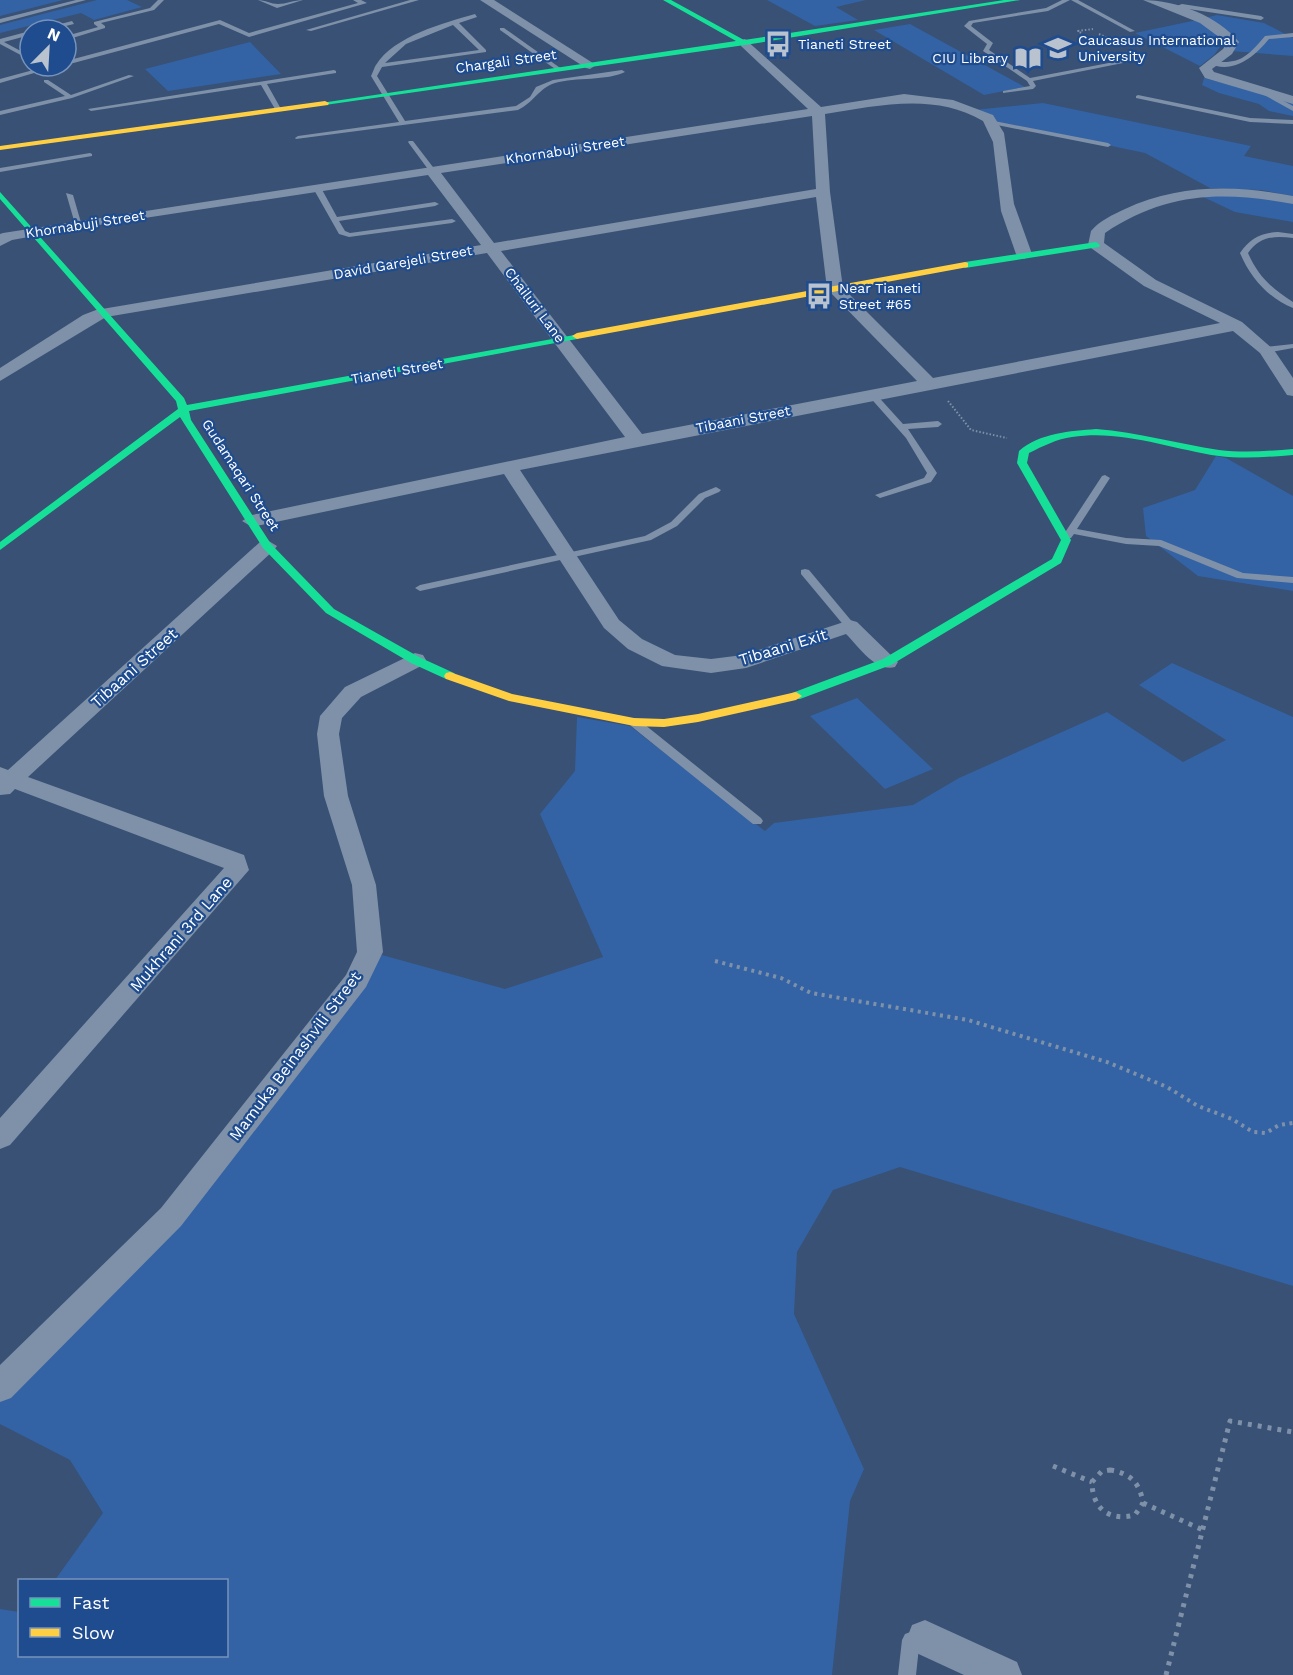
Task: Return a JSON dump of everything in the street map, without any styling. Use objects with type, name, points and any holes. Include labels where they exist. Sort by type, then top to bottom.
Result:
[{"type":"street","points":[[486,0],[590,65]]},
{"type":"street","points":[[666,0],[744,43],[818,111],[823,192],[835,289],[930,383]]},
{"type":"street","name":"Chargali Street","points":[[0,148],[560,70],[744,43],[983,2],[1017,0]]},
{"type":"street","points":[[1149,0],[1175,4],[1224,32],[1233,42],[1228,51],[1205,68],[1209,75],[1293,100]]},
{"type":"street","name":"Khornabuji Street","points":[[0,241],[8,236],[80,224],[904,98],[931,100],[974,110],[994,123]]},
{"type":"street","points":[[994,123],[999,140],[1005,200],[1024,254]]},
{"type":"street","name":"Chailuri Lane","points":[[432,171],[637,440]]},
{"type":"street","name":"David Garejeli Street","points":[[0,376],[89,318],[102,313],[823,192]]},
{"type":"street","points":[[1293,200],[1228,192],[1197,192],[1168,197],[1114,219],[1098,231],[1096,245],[1150,283],[1236,325],[1266,350],[1293,390]]},
{"type":"street","name":"Gudamaqari Street","points":[[0,194],[30,232],[181,400],[186,420],[267,546],[330,611],[416,660]]},
{"type":"street","name":"Tianeti Street","points":[[0,547],[184,410],[1024,254],[1096,245]]},
{"type":"street","name":"Tibaani Street","points":[[252,521],[637,440],[1236,325]]},
{"type":"street","points":[[416,660],[467,683],[509,697],[634,722],[664,723],[698,718],[805,694],[887,662],[1057,561],[1068,535],[1022,463],[1024,451],[1032,444],[1066,433],[1103,432],[1219,453],[1257,455],[1293,452]]},
{"type":"street","name":"Tibaani Exit","points":[[509,467],[611,624],[635,645],[670,661],[711,666],[746,661],[850,626],[887,662]]},
{"type":"street","name":"Tibaani Street","points":[[4,782],[267,546]]},
{"type":"street","name":"Mamuka Beinashvili Street","points":[[0,1387],[171,1217],[357,980],[370,952],[364,885],[336,796],[328,734],[331,716],[353,692],[416,660]]},
{"type":"street","name":"Mukhrani 3rd Lane","points":[[0,1137],[237,870],[235,861],[4,782]]},
{"type":"street","points":[[925,1638],[1004,1675]]},
{"type":"lane","points":[[0,21],[83,0]]},
{"type":"lane","points":[[78,34],[103,27],[96,24],[152,9],[161,0]]},
{"type":"lane","points":[[261,0],[277,6],[300,0]]},
{"type":"lane","points":[[78,58],[220,22],[249,35],[364,3],[356,0]]},
{"type":"lane","points":[[309,30],[416,0]]},
{"type":"lane","points":[[1005,92],[1033,86],[1029,80],[985,50],[991,44],[967,26],[971,22],[1048,9],[1067,0]]},
{"type":"lane","points":[[1074,0],[1132,32]]},
{"type":"lane","points":[[1175,4],[1193,0]]},
{"type":"lane","points":[[1175,4],[1261,18]]},
{"type":"lane","points":[[403,124],[374,76],[378,66],[408,38],[475,16]]},
{"type":"lane","points":[[378,66],[484,51],[455,23]]},
{"type":"lane","points":[[502,29],[560,70]]},
{"type":"lane","points":[[1211,63],[1239,64],[1249,59],[1267,37],[1293,35]]},
{"type":"lane","points":[[0,41],[18,36]]},
{"type":"lane","points":[[0,41],[18,51]]},
{"type":"lane","points":[[1029,80],[1135,60]]},
{"type":"lane","points":[[0,73],[18,69]]},
{"type":"lane","points":[[91,109],[334,72]]},
{"type":"lane","points":[[298,138],[518,108],[532,98],[538,88],[555,81],[622,72]]},
{"type":"lane","points":[[0,81],[18,76]]},
{"type":"lane","points":[[0,113],[70,96],[131,76]]},
{"type":"lane","points":[[46,81],[70,96]]},
{"type":"lane","points":[[263,82],[278,110]]},
{"type":"lane","points":[[1261,91],[1293,109]]},
{"type":"lane","points":[[1138,97],[1250,120],[1293,122]]},
{"type":"lane","points":[[994,123],[1108,145]]},
{"type":"lane","points":[[411,142],[432,171]]},
{"type":"lane","points":[[0,170],[90,155]]},
{"type":"lane","points":[[317,188],[342,232],[349,235],[452,221]]},
{"type":"lane","points":[[69,195],[80,224]]},
{"type":"lane","points":[[335,219],[435,204]]},
{"type":"lane","points":[[1293,236],[1262,235],[1251,241],[1244,253],[1251,272],[1266,288],[1293,306]]},
{"type":"lane","points":[[1266,350],[1293,346]]},
{"type":"lane","points":[[871,394],[910,437],[932,476],[880,495]]},
{"type":"lane","points":[[901,427],[938,424]]},
{"type":"lane","points":[[1105,478],[1068,535],[1161,543],[1241,576],[1293,580]]},
{"type":"lane","points":[[420,588],[648,538],[674,524],[702,496],[716,490]]},
{"type":"lane","points":[[805,572],[850,626]]},
{"type":"lane","points":[[634,722],[757,821]]},
{"type":"lane","points":[[907,1675],[911,1640],[918,1636],[925,1638]]},
{"type":"path","points":[[1081,33],[1078,31],[1093,29]]},
{"type":"path","points":[[930,383],[971,430],[1032,444]]},
{"type":"path","points":[[715,961],[725,961],[781,978],[811,993],[968,1020],[1107,1062],[1167,1087],[1198,1106],[1232,1119],[1253,1132],[1266,1133],[1279,1125],[1293,1123]]},
{"type":"path","points":[[1166,1675],[1230,1421],[1293,1432]]},
{"type":"path","points":[[1053,1466],[1092,1482]]},
{"type":"path","points":[[1110,1470],[1126,1474],[1140,1486],[1143,1503],[1135,1515],[1120,1519],[1111,1517],[1097,1506],[1093,1498],[1092,1482],[1102,1472],[1110,1470]]},
{"type":"path","points":[[1143,1503],[1203,1530]]},
{"type":"shaded area","points":[[0,0],[63,0],[0,16]]},
{"type":"shaded area","points":[[97,0],[127,0],[142,7],[94,20],[81,13],[61,18],[27,18]]},
{"type":"shaded area","points":[[767,0],[866,0],[836,7],[858,20],[815,26]]},
{"type":"shaded area","points":[[1217,15],[1264,23],[1293,38],[1293,56],[1231,51],[1238,42],[1229,32],[1205,18]]},
{"type":"shaded area","points":[[18,20],[18,29],[0,33],[0,25]]},
{"type":"shaded area","points":[[1197,20],[1221,36],[1222,44],[1214,55],[1200,66],[1135,33]]},
{"type":"shaded area","points":[[910,24],[1025,87],[984,95],[874,30]]},
{"type":"shaded area","points":[[250,42],[281,74],[168,91],[145,69]]},
{"type":"shaded area","points":[[1204,78],[1293,102],[1293,116],[1269,111],[1259,104],[1219,93],[1202,85]]},
{"type":"shaded area","points":[[1043,103],[1251,146],[1244,156],[1293,166],[1293,196],[1261,190],[1210,188],[1145,153],[997,122],[974,110]]},
{"type":"shaded area","points":[[1231,194],[1293,201],[1293,222],[1235,212],[1199,195]]},
{"type":"shaded area","points":[[1216,456],[1226,458],[1293,496],[1293,591],[1198,576],[1146,536],[1143,508],[1195,490]]},
{"type":"shaded area","points":[[1172,663],[1293,717],[1293,1286],[900,1167],[833,1190],[797,1252],[794,1314],[864,1469],[850,1501],[832,1675],[0,1675],[0,1609],[18,1612],[18,1657],[228,1657],[228,1579],[56,1579],[103,1513],[70,1460],[0,1424],[0,1400],[315,1041],[382,955],[505,989],[603,957],[540,814],[575,771],[577,717],[630,726],[765,831],[774,823],[913,805],[959,778],[1107,712],[1183,762],[1226,740],[1139,685]]},
{"type":"shaded area","points":[[857,698],[933,769],[885,789],[810,716]]},
{"type":"traffic: fast","points":[[666,0],[745,43]]},
{"type":"traffic: fast","points":[[325,103],[560,70],[1017,0]]},
{"type":"traffic: fast","points":[[0,194],[181,400],[186,420],[267,546],[330,611],[415,660],[450,676]]},
{"type":"traffic: fast","points":[[965,265],[1096,245]]},
{"type":"traffic: fast","points":[[0,547],[184,409],[577,336]]},
{"type":"traffic: fast","points":[[796,696],[887,662],[1057,561],[1066,540],[1022,463],[1024,451],[1048,440],[1072,434],[1096,432],[1145,438],[1220,453],[1247,455],[1293,452]]},
{"type":"traffic: slow","points":[[0,148],[325,103]]},
{"type":"traffic: slow","points":[[577,336],[965,265]]},
{"type":"traffic: slow","points":[[450,676],[509,697],[634,722],[664,723],[698,718],[796,696]]},
{"type":"place","name":"Tianeti Street","points":[[778,44]]},
{"type":"place","name":"Caucasus International University","points":[[1058,48]]},
{"type":"place","name":"CIU Library","points":[[1028,58]]},
{"type":"place","name":"Near Tianeti Street #65","points":[[819,296]]}]
